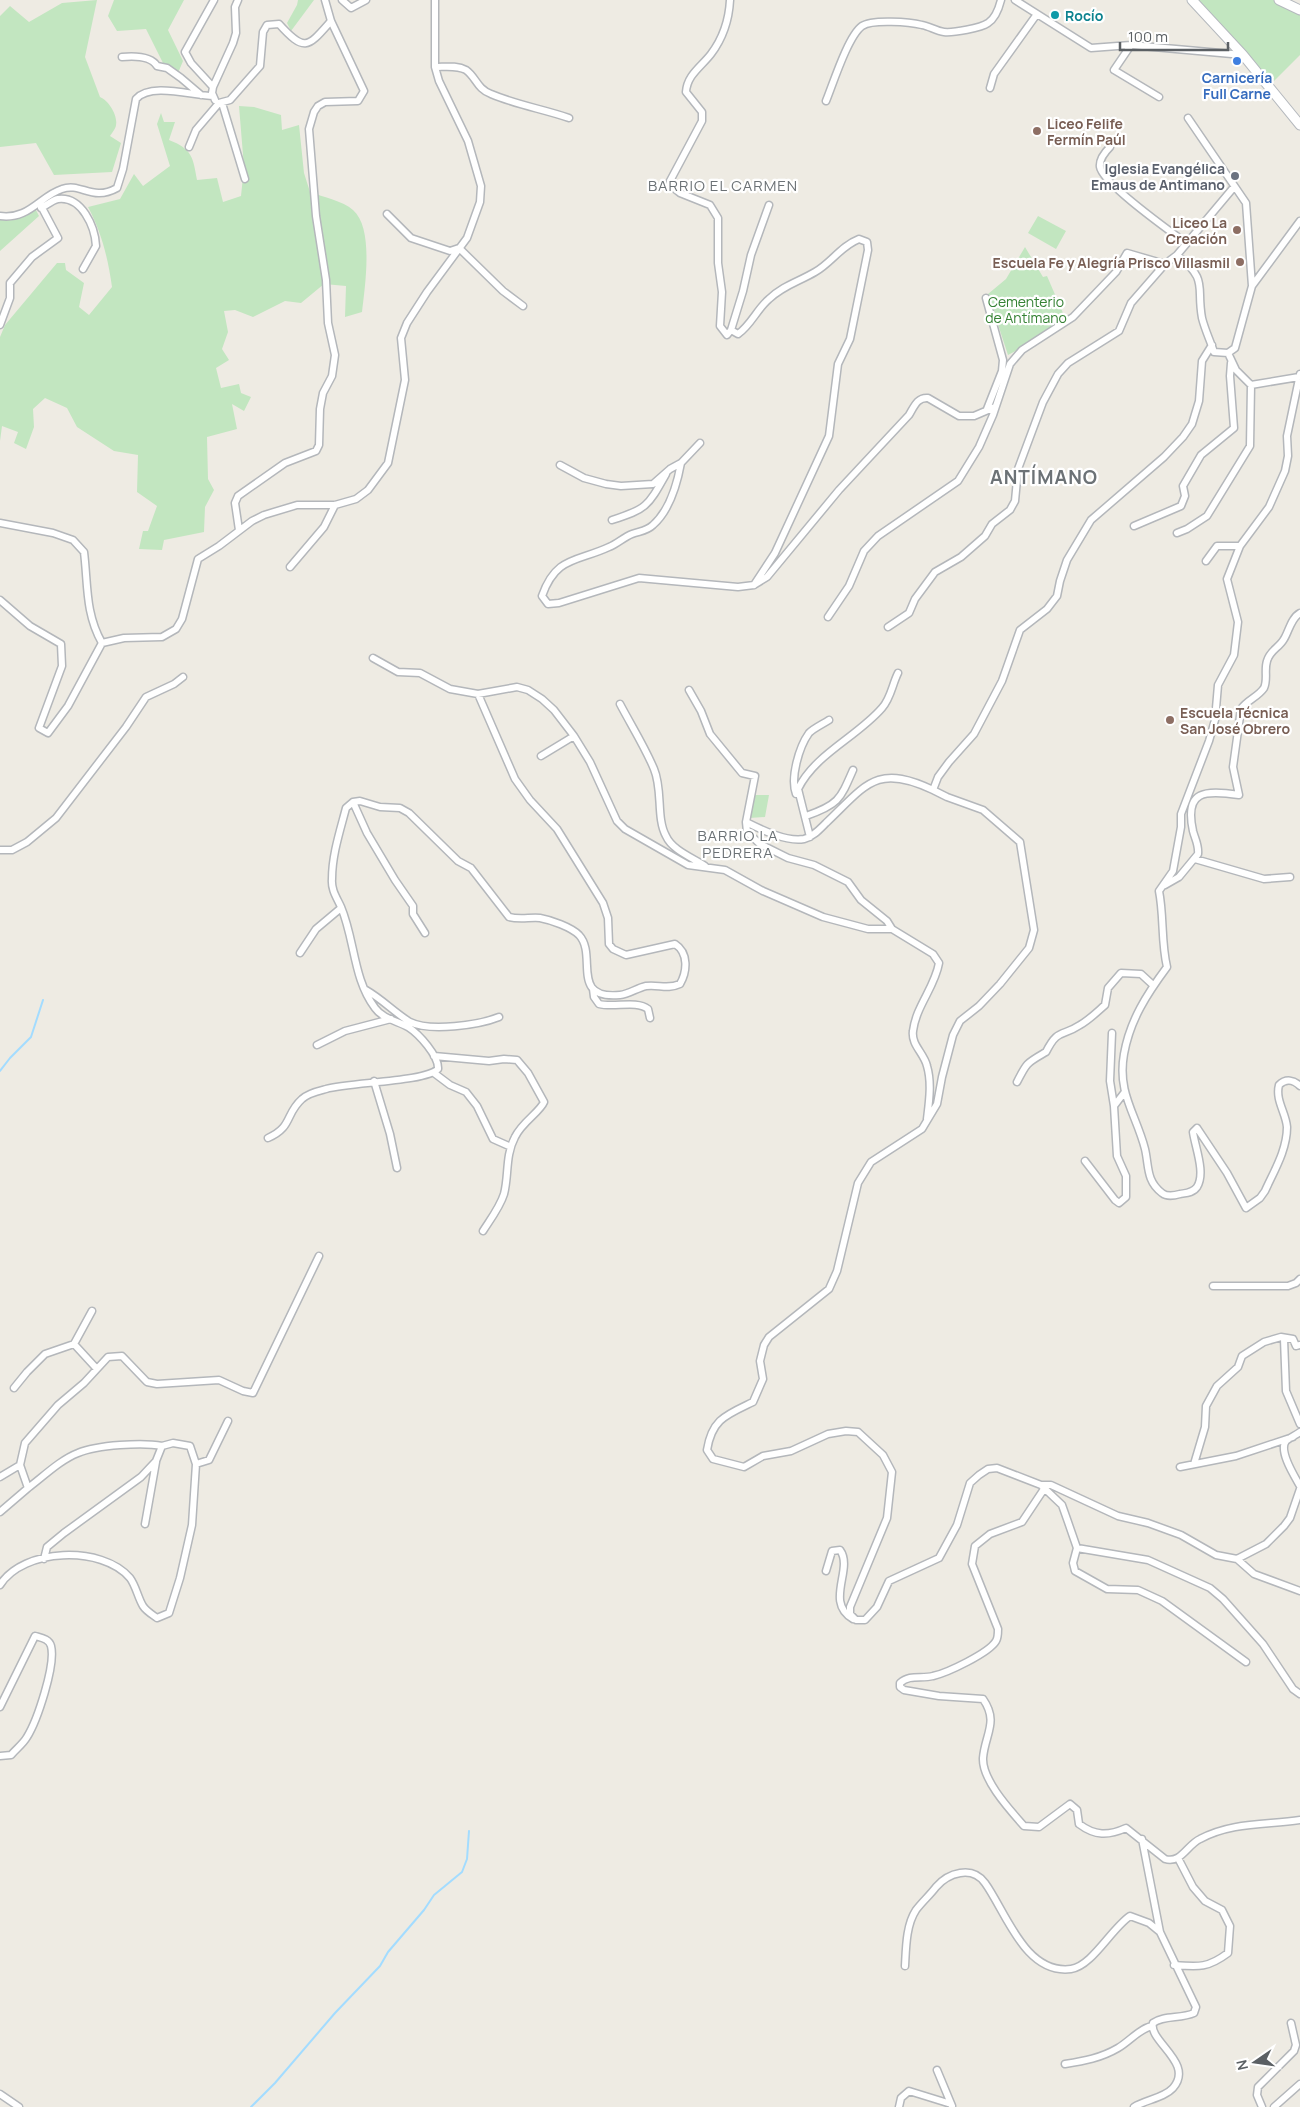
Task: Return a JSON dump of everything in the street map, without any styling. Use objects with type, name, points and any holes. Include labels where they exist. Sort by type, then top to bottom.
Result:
[{"type":"street","points":[[213,87],[191,63],[185,52],[214,0]]},
{"type":"street","points":[[213,96],[213,87],[236,33],[235,7],[238,0]]},
{"type":"street","points":[[239,530],[235,503],[238,496],[285,462],[316,451],[319,445],[322,401],[332,376],[335,355],[331,339],[326,280],[316,216],[309,129],[314,112],[318,106],[325,102],[358,101],[364,91],[331,21],[325,0]]},
{"type":"street","points":[[342,0],[352,8],[366,0]]},
{"type":"street","points":[[0,600],[30,626],[61,644],[62,666],[39,728],[48,733],[68,706],[102,643],[124,638],[162,637],[176,629],[182,619],[198,559],[252,521],[281,509],[297,505],[335,505],[356,499],[368,490],[388,463],[405,380],[401,338],[407,323],[467,238],[480,202],[481,186],[468,141],[439,82],[435,67],[434,0]]},
{"type":"street","points":[[730,0],[726,26],[722,36],[710,55],[686,84],[686,92],[702,112],[702,121],[670,181],[670,185],[680,194],[710,205],[718,218],[718,263],[722,292],[720,326],[727,335],[731,330],[743,291],[750,255],[769,205]]},
{"type":"street","points":[[826,102],[847,49],[861,26],[871,22],[901,23],[923,25],[944,32],[972,28],[989,22],[997,12],[1001,0]]},
{"type":"street","points":[[1015,0],[1091,48],[1131,45],[1243,55]]},
{"type":"street","points":[[1192,0],[1243,55],[1300,124]]},
{"type":"street","points":[[1279,0],[1300,10]]},
{"type":"street","points":[[990,88],[994,74],[1038,14]]},
{"type":"street","points":[[189,147],[196,130],[221,103],[230,100],[260,66],[263,32],[267,25],[280,24],[292,39],[299,44],[307,45],[331,21]]},
{"type":"street","points":[[1131,45],[1114,70],[1159,97]]},
{"type":"street","points":[[122,57],[142,58],[154,62],[181,78],[202,96]]},
{"type":"street","points":[[435,67],[451,67],[466,70],[481,89],[488,93],[534,110],[570,118]]},
{"type":"street","points":[[40,206],[61,189],[70,187],[102,194],[117,188],[124,169],[136,99],[143,92],[163,90],[213,96],[221,103],[245,179]]},
{"type":"street","points":[[1177,255],[1191,269],[1201,285],[1202,316],[1208,339],[1214,352],[1228,353],[1235,348],[1252,286],[1246,203],[1188,118]]},
{"type":"street","points":[[1110,147],[1101,161],[1101,171],[1117,190],[1186,243]]},
{"type":"street","points":[[888,627],[909,613],[915,599],[935,572],[961,557],[985,536],[992,524],[1010,510],[1015,501],[1018,469],[1044,402],[1058,374],[1068,363],[1119,331],[1131,303],[1165,264],[1177,255],[1234,187]]},
{"type":"street","points":[[0,216],[17,215],[57,199],[71,201],[83,210],[93,227],[96,246],[83,269]]},
{"type":"street","points":[[0,325],[10,298],[10,284],[32,257],[58,238],[40,206]]},
{"type":"street","points":[[387,214],[411,238],[450,251],[459,248]]},
{"type":"street","points":[[1252,286],[1300,221]]},
{"type":"street","points":[[731,330],[738,334],[767,300],[784,285],[816,272],[851,242],[859,239],[866,242],[867,264],[850,339],[838,364],[829,436],[775,553],[754,585]]},
{"type":"street","points":[[459,248],[504,291],[523,306]]},
{"type":"street","points":[[828,617],[849,586],[864,551],[878,536],[958,482],[978,447],[993,415],[1010,364],[1017,355],[1073,317],[1116,272],[1127,253],[1165,264]]},
{"type":"street","points":[[986,298],[1004,360],[1002,371],[987,409]]},
{"type":"street","points":[[934,790],[938,777],[974,734],[1002,681],[1020,630],[1047,609],[1057,596],[1067,560],[1091,520],[1164,457],[1183,437],[1192,424],[1199,401],[1202,361],[1212,345]]},
{"type":"street","points":[[1134,526],[1182,506],[1185,496],[1182,486],[1201,455],[1234,428],[1230,376],[1231,363],[1228,353]]},
{"type":"street","points":[[1176,533],[1187,529],[1207,516],[1250,446],[1251,385],[1231,363]]},
{"type":"street","points":[[1251,385],[1300,375],[1287,436],[1288,456],[1285,471],[1269,507],[1240,546],[1227,579],[1238,622],[1234,655],[1218,685],[1215,720],[1209,741],[1181,814],[1181,827],[1173,871],[1159,891],[1163,912],[1163,948],[1167,967],[1153,985],[1132,1022],[1124,1055],[1124,1093],[1145,1149],[1148,1177],[1161,1193],[1172,1196],[1192,1192],[1197,1187],[1200,1177],[1193,1132],[1197,1128],[1227,1173],[1246,1208],[1260,1198],[1265,1191],[1285,1144],[1286,1122],[1278,1093],[1279,1085],[1289,1080],[1300,1086]]},
{"type":"street","points":[[1293,407],[1300,397]]},
{"type":"street","points":[[681,464],[674,493],[662,515],[653,525],[644,531],[633,533],[609,547],[564,563],[550,579],[542,596],[544,601],[548,604],[560,603],[640,578],[725,587],[754,585],[767,576],[839,490],[909,415],[917,402],[923,398],[928,398],[958,416],[974,416],[995,407]]},
{"type":"street","points":[[560,465],[584,478],[621,486],[653,484],[670,469],[681,464],[700,443]]},
{"type":"street","points":[[612,520],[645,508],[651,502],[670,469]]},
{"type":"street","points":[[290,567],[324,527],[335,505]]},
{"type":"street","points":[[0,523],[53,533],[73,540],[84,552],[86,594],[94,630],[102,643]]},
{"type":"street","points":[[1206,562],[1217,546],[1240,546]]},
{"type":"street","points":[[1159,891],[1178,877],[1195,859],[1199,848],[1193,830],[1190,809],[1192,804],[1202,793],[1238,795],[1233,766],[1241,709],[1246,702],[1262,691],[1266,683],[1265,672],[1270,654],[1280,644],[1300,612]]},
{"type":"street","points":[[373,658],[398,672],[420,673],[450,689],[478,694],[517,687],[528,690],[554,710],[574,736],[590,762],[617,821],[625,829],[688,865],[725,870],[763,891],[823,917],[868,929],[892,929]]},
{"type":"street","points":[[810,837],[798,789],[811,769],[884,707],[898,673]]},
{"type":"street","points":[[0,850],[12,850],[27,842],[56,818],[126,727],[146,697],[174,684],[184,677]]},
{"type":"street","points":[[690,690],[710,734],[742,773],[755,776],[746,822],[747,832],[760,844],[788,858],[814,865],[848,882],[861,900],[887,921],[892,929],[928,950],[939,962],[937,975],[925,997],[913,1029],[912,1040],[927,1063],[930,1079],[927,1121]]},
{"type":"street","points":[[478,694],[515,779],[530,800],[557,829],[603,903],[608,918],[609,944],[613,949],[626,955],[675,944],[684,954],[684,976],[680,984],[674,986],[645,986],[622,995],[604,994],[593,989]]},
{"type":"street","points":[[620,704],[654,769],[666,838],[678,849],[709,868]]},
{"type":"street","points":[[800,799],[794,788],[802,750],[810,732],[829,720]]},
{"type":"street","points":[[542,756],[574,736]]},
{"type":"street","points":[[806,816],[836,803],[842,796],[853,770]]},
{"type":"street","points":[[746,822],[766,831],[791,838],[810,837],[853,796],[878,780],[905,778],[947,797],[983,810],[1020,842],[1034,930],[1029,948],[1000,984],[979,1006],[960,1021],[953,1035],[944,1069],[939,1099],[922,1129],[871,1162],[858,1183],[837,1271],[829,1289],[769,1337],[760,1361],[764,1379],[753,1402],[722,1417],[710,1436],[707,1450],[713,1459],[744,1467],[763,1456],[791,1452],[828,1434],[846,1431],[858,1432],[883,1455],[892,1472],[887,1518],[850,1607],[850,1614],[856,1620]]},
{"type":"street","points":[[268,1138],[285,1128],[301,1099],[308,1095],[352,1083],[416,1077],[434,1073],[438,1069],[439,1063],[434,1056],[408,1027],[381,1015],[374,1008],[355,963],[342,908],[332,886],[334,860],[346,808],[353,802],[360,800],[380,807],[400,808],[409,813],[458,861],[471,868],[510,917],[519,919],[540,918],[578,934],[583,941],[587,978],[593,989],[594,997],[599,1004],[617,1007],[642,1005],[648,1009],[650,1018]]},
{"type":"street","points":[[353,802],[367,833],[413,906],[413,914],[426,932]]},
{"type":"street","points":[[1195,859],[1264,879],[1290,876]]},
{"type":"street","points":[[300,953],[316,929],[342,908]]},
{"type":"street","points":[[1017,1082],[1024,1067],[1034,1057],[1046,1052],[1052,1040],[1064,1031],[1078,1027],[1105,1005],[1108,988],[1121,973],[1141,974],[1153,985]]},
{"type":"street","points":[[366,990],[383,1000],[411,1022],[426,1026],[474,1024],[499,1018]]},
{"type":"street","points":[[374,1008],[383,1000]]},
{"type":"street","points":[[317,1044],[345,1031],[391,1019]]},
{"type":"street","points":[[1085,1161],[1115,1200],[1119,1203],[1124,1200],[1128,1190],[1126,1176],[1117,1156],[1114,1106],[1110,1081],[1112,1033]]},
{"type":"street","points":[[434,1056],[489,1061],[517,1060],[528,1073],[544,1102],[542,1107],[525,1121],[511,1147],[504,1194],[483,1231]]},
{"type":"street","points":[[434,1073],[450,1085],[466,1092],[477,1106],[493,1138],[511,1147]]},
{"type":"street","points":[[374,1081],[390,1134],[397,1168]]},
{"type":"street","points":[[1114,1106],[1124,1093]]},
{"type":"street","points":[[28,1488],[20,1465],[25,1443],[58,1405],[84,1383],[108,1357],[122,1356],[147,1382],[157,1384],[219,1380],[242,1391],[253,1392],[319,1256]]},
{"type":"street","points":[[1213,1286],[1288,1286],[1300,1279]]},
{"type":"street","points":[[14,1388],[26,1372],[46,1354],[74,1344],[92,1311]]},
{"type":"street","points":[[1194,1464],[1204,1427],[1206,1406],[1217,1386],[1238,1367],[1242,1356],[1272,1338],[1293,1339],[1296,1346],[1300,1345]]},
{"type":"street","points":[[1284,1339],[1286,1391],[1300,1424]]},
{"type":"street","points":[[74,1344],[96,1368]]},
{"type":"street","points":[[196,1464],[209,1460],[228,1421]]},
{"type":"street","points":[[1238,1559],[1266,1544],[1290,1518],[1300,1487],[1285,1456],[1286,1440],[1300,1432]]},
{"type":"street","points":[[1180,1466],[1236,1456],[1293,1437]]},
{"type":"street","points":[[0,1512],[58,1465],[79,1452],[146,1443],[162,1446],[172,1444],[190,1446],[196,1464],[192,1525],[180,1578],[168,1613],[157,1618],[144,1608],[130,1579],[109,1562],[72,1554],[28,1562],[0,1585]]},
{"type":"street","points":[[144,1524],[156,1461],[162,1446]]},
{"type":"street","points":[[44,1559],[47,1547],[141,1477],[156,1461]]},
{"type":"street","points":[[0,1478],[20,1465]]},
{"type":"street","points":[[826,1571],[832,1551],[840,1550],[844,1560],[840,1602],[848,1616],[856,1620],[865,1620],[877,1607],[889,1581],[939,1558],[957,1525],[970,1483],[988,1469],[997,1468],[1043,1487],[1062,1505],[1077,1548],[1072,1563],[1074,1571],[1107,1589],[1138,1590],[1162,1601],[1246,1662]]},
{"type":"street","points":[[1300,1591],[1254,1574],[1238,1559],[1216,1555],[1181,1535],[1148,1523],[1118,1516],[1051,1485],[1043,1487],[1022,1522],[990,1534],[976,1546],[972,1554],[972,1564],[998,1629],[996,1640],[989,1648],[949,1671],[931,1677],[910,1677],[900,1683],[900,1687],[904,1690],[939,1696],[983,1699],[990,1709],[992,1722],[983,1759],[987,1776],[1009,1809],[1024,1826],[1039,1827],[1070,1804],[1077,1810],[1079,1824],[1090,1832],[1105,1835],[1126,1828],[1165,1859],[1171,1861],[1178,1858],[1198,1840],[1219,1830],[1242,1825],[1300,1820]]},
{"type":"street","points":[[1077,1548],[1148,1560],[1210,1588],[1223,1599],[1263,1644],[1293,1689],[1300,1694]]},
{"type":"street","points":[[0,1707],[35,1636],[46,1640],[51,1645],[52,1663],[45,1692],[27,1738],[11,1754],[0,1756]]},
{"type":"street","points":[[1065,2064],[1096,2058],[1119,2047],[1146,2027],[1152,2026],[1157,2020],[1187,2016],[1194,2013],[1196,2007],[1174,1965],[1160,1932],[1142,1840]]},
{"type":"street","points":[[1174,1965],[1198,1967],[1214,1964],[1228,1954],[1230,1926],[1222,1910],[1205,1901],[1193,1887],[1178,1858]]},
{"type":"street","points":[[904,1966],[908,1936],[915,1911],[942,1880],[955,1873],[972,1872],[984,1881],[1012,1932],[1026,1949],[1050,1968],[1072,1969],[1085,1964],[1120,1923],[1130,1916],[1149,1923],[1160,1932]]},
{"type":"street","points":[[1262,2107],[1257,2095],[1258,2087],[1294,2052],[1296,2045],[1291,2023]]},
{"type":"street","points":[[1134,2107],[1170,2091],[1178,2079],[1176,2064],[1152,2026]]},
{"type":"street","points":[[937,2070],[952,2105]]},
{"type":"street","points":[[1274,2107],[1300,2084]]},
{"type":"street","points":[[899,2107],[901,2098],[909,2091],[952,2105]]},
{"type":"street","points":[[0,2094],[19,2107]]},
{"type":"green space","points":[[97,0],[85,57],[100,97],[109,105],[114,113],[116,126],[110,136],[121,143],[112,172],[54,175],[36,143],[0,147],[0,16],[10,6],[29,22],[62,3]]},
{"type":"green space","points":[[114,0],[184,0],[168,30],[183,61],[178,73],[165,67],[146,29],[117,31],[108,16]]},
{"type":"green space","points":[[298,0],[314,0],[291,31],[287,23]]},
{"type":"green space","points":[[1193,0],[1273,0],[1300,11],[1300,55],[1270,85]]},
{"type":"green space","points":[[239,106],[254,107],[281,115],[282,130],[299,125],[304,173],[310,192],[344,204],[360,218],[366,243],[365,288],[362,312],[345,317],[346,286],[324,284],[301,303],[285,301],[253,317],[235,310],[224,311],[228,332],[222,349],[229,360],[216,368],[221,388],[239,384],[241,393],[251,397],[244,411],[232,404],[237,429],[207,437],[208,479],[214,490],[205,507],[204,532],[164,540],[162,550],[139,549],[143,531],[148,531],[157,506],[137,492],[138,455],[114,451],[77,427],[67,408],[45,398],[33,409],[34,427],[26,449],[14,443],[18,432],[2,426],[0,441],[0,337],[5,325],[57,263],[65,263],[66,270],[84,283],[79,307],[89,315],[112,287],[104,246],[88,207],[120,199],[134,174],[143,186],[170,166],[157,124],[161,113],[164,122],[175,122],[169,140],[183,147],[190,155],[197,180],[217,178],[223,202],[241,196],[244,167]]},
{"type":"green space","points":[[34,206],[39,216],[0,251],[0,215],[8,218]]},
{"type":"green space","points":[[1038,216],[1066,231],[1056,249],[1028,233]]},
{"type":"green space","name":"Cementerio de Antímano","points":[[1025,247],[1043,277],[1047,276],[1066,320],[1040,338],[1008,355],[988,294],[1006,279]]},
{"type":"green space","points":[[753,795],[769,795],[765,817],[749,818]]},
{"type":"waterway","points":[[0,1071],[31,1037],[43,1000]]},
{"type":"waterway","points":[[251,2107],[275,2083],[335,2013],[380,1966],[388,1952],[424,1910],[434,1895],[462,1872],[467,1859],[469,1831]]},
{"type":"place","name":"Rocío","points":[[1055,15]]},
{"type":"place","name":"Carnicería Full Carne","points":[[1237,61]]},
{"type":"place","name":"Liceo Felife Fermín Paúl","points":[[1037,131]]},
{"type":"place","name":"Iglesia Evangélica Emaus de Antimano","points":[[1235,176]]},
{"type":"place","name":"Liceo La Creación","points":[[1237,230]]},
{"type":"place","name":"Escuela Fe y Alegría Prisco Villasmil","points":[[1240,262]]},
{"type":"place","name":"Escuela Técnica San José Obrero","points":[[1170,720]]},
{"type":"district","name":"BARRIO EL CARMEN","points":[[723,185]]},
{"type":"district","name":"ANTÍMANO","points":[[1044,477]]},
{"type":"district","name":"BARRIO LA PEDRERA","points":[[738,844]]}]
